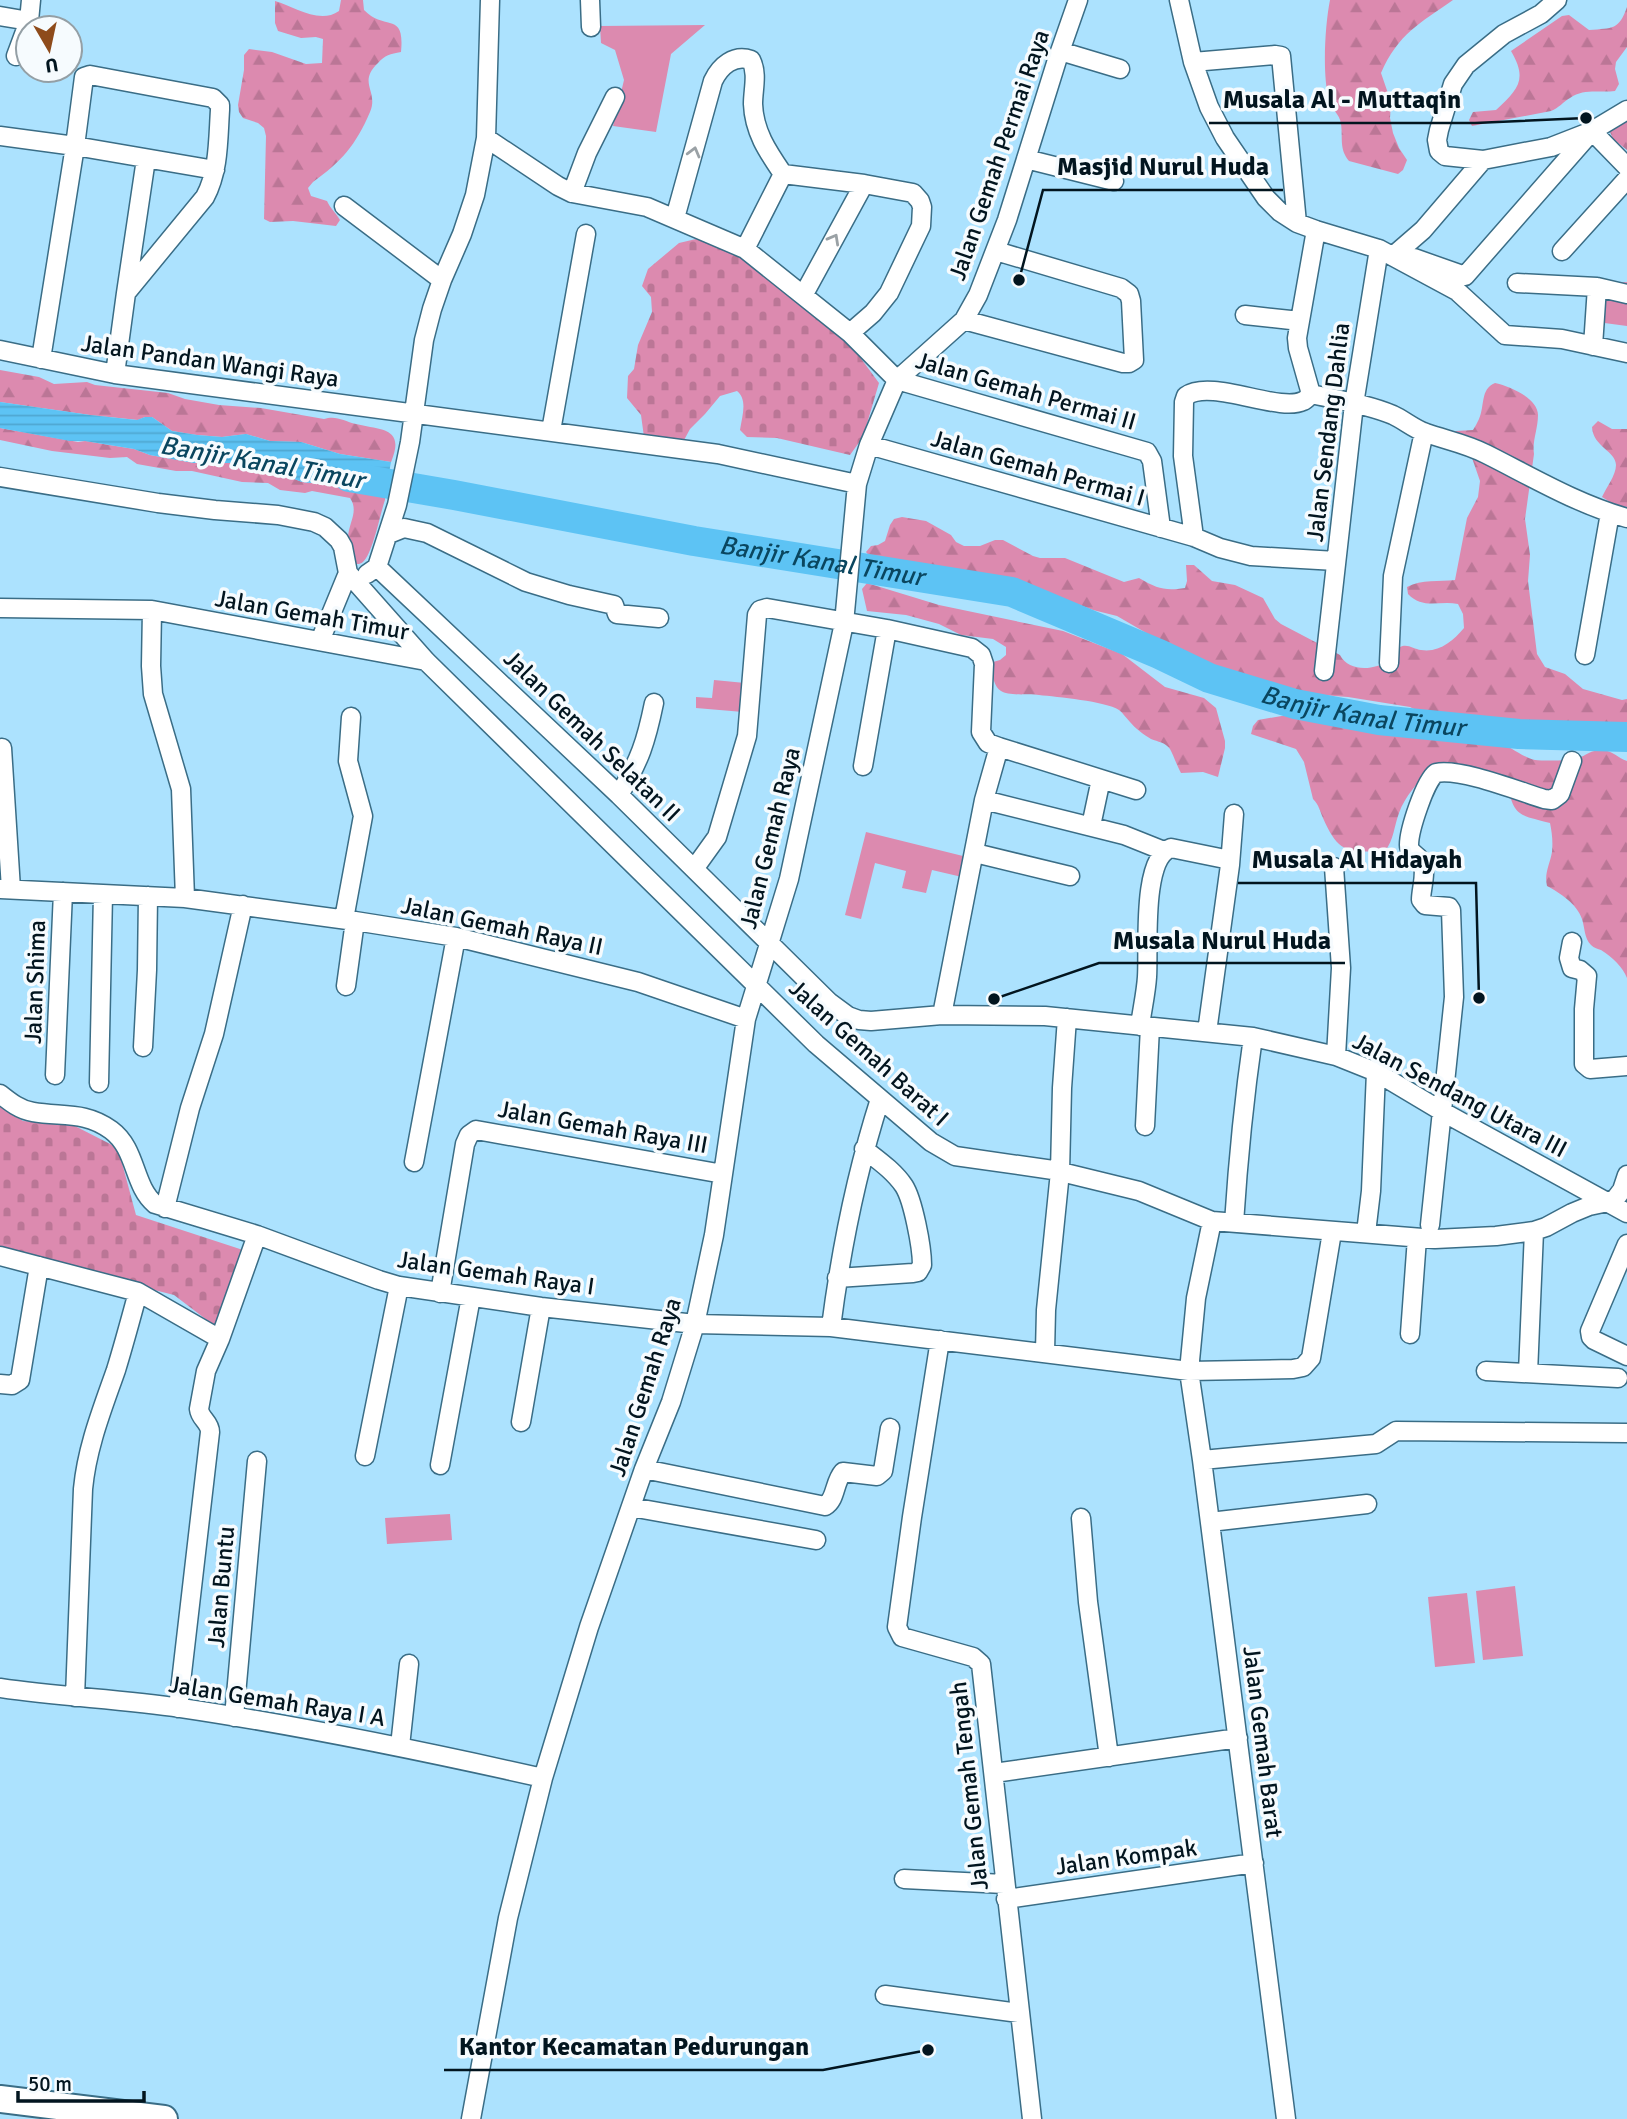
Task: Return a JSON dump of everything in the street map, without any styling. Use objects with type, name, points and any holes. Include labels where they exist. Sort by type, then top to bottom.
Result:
[{"type":"main road","points":[[0,2105],[28,2119]]},
{"type":"main road","points":[[0,2105],[164,2119]]},
{"type":"street","points":[[320,641],[352,577],[377,567],[397,505],[411,442],[424,340],[442,281],[469,215],[486,138],[490,0]]},
{"type":"street","points":[[590,0],[591,27]]},
{"type":"street","name":"Jalan Gemah Permai Raya","points":[[844,623],[858,484],[869,446],[897,380],[964,320],[978,295],[1007,220],[1078,0]]},
{"type":"street","points":[[1179,0],[1193,62],[1209,107],[1225,138],[1266,198],[1280,212],[1297,223],[1316,230],[1465,275],[1592,131]]},
{"type":"street","points":[[1557,0],[1541,14],[1504,34],[1473,58],[1453,84],[1439,130],[1439,151],[1445,156],[1483,160],[1551,147],[1592,131],[1627,110]]},
{"type":"street","points":[[1060,51],[1119,69]]},
{"type":"street","points":[[1193,62],[1278,54],[1281,56],[1297,223]]},
{"type":"street","points":[[675,218],[716,74],[732,61],[743,58],[751,61],[755,70],[753,103],[757,129],[765,148],[783,174],[913,193],[922,207],[921,226],[882,303],[850,333]]},
{"type":"street","points":[[41,359],[75,146],[82,82],[84,77],[90,75],[213,98],[218,102],[220,110],[215,170],[205,197],[125,293]]},
{"type":"street","points":[[572,193],[587,153],[615,97]]},
{"type":"street","points":[[1592,131],[1627,167]]},
{"type":"street","points":[[486,138],[572,193],[630,203],[675,218],[745,249],[850,333],[897,380]]},
{"type":"street","points":[[1,142],[75,146],[215,170]]},
{"type":"street","points":[[115,374],[146,159]]},
{"type":"street","points":[[1026,159],[1114,181]]},
{"type":"street","points":[[1390,253],[1423,230],[1483,160]]},
{"type":"street","points":[[745,249],[783,174]]},
{"type":"street","points":[[1562,251],[1627,179]]},
{"type":"street","points":[[804,294],[864,184]]},
{"type":"street","points":[[344,206],[442,281]]},
{"type":"street","points":[[1311,394],[1298,348],[1316,230]]},
{"type":"street","points":[[551,432],[586,234]]},
{"type":"street","points":[[964,320],[1123,363],[1132,362],[1134,354],[1131,301],[1126,291],[996,251]]},
{"type":"street","points":[[1390,253],[1457,291],[1505,335],[1562,339],[1627,353]]},
{"type":"street","name":"Jalan Sendang Dahlia","points":[[1194,537],[1220,548],[1251,556],[1336,561],[1354,404],[1390,253]]},
{"type":"street","points":[[1517,283],[1597,287],[1627,294]]},
{"type":"street","points":[[1593,346],[1597,287]]},
{"type":"street","points":[[1245,316],[1300,321]]},
{"type":"street","name":"Jalan Pandan Wangi Raya","points":[[0,350],[115,374],[718,454],[858,484]]},
{"type":"street","name":"Jalan Gemah Permai II","points":[[897,380],[1147,452],[1152,461],[1161,528]]},
{"type":"street","points":[[1194,537],[1182,441],[1186,396],[1196,392],[1223,392],[1296,403],[1305,401],[1311,394]]},
{"type":"street","points":[[1311,394],[1367,406],[1395,416],[1424,432],[1470,447],[1544,485],[1619,515],[1585,655]]},
{"type":"street","points":[[1388,663],[1393,576],[1424,432]]},
{"type":"street","name":"Jalan Gemah Permai I","points":[[869,446],[1194,537]]},
{"type":"street","name":"Jalan Gemah Timur","points":[[0,477],[158,503],[278,515],[314,522],[325,527],[339,540],[352,577],[426,661]]},
{"type":"street","points":[[389,534],[404,528],[427,533],[526,582],[594,602],[614,605],[617,614],[659,618]]},
{"type":"street","points":[[1324,671],[1336,561]]},
{"type":"street","name":"Jalan Gemah Selatan II","points":[[377,567],[619,795],[769,943]]},
{"type":"street","name":"Jalan Gemah Timur","points":[[0,608],[152,610],[426,661]]},
{"type":"street","points":[[694,869],[716,837],[747,736],[757,615],[760,610],[767,608],[887,629],[972,648],[981,655],[984,664],[981,733],[988,743],[1136,790]]},
{"type":"street","points":[[152,610],[153,694],[181,789],[185,898]]},
{"type":"street","name":"Jalan Gemah Raya","points":[[471,2119],[508,1918],[543,1778],[589,1627],[644,1469],[671,1402],[695,1324],[714,1235],[746,1018],[789,879],[844,623]]},
{"type":"street","points":[[863,766],[887,629]]},
{"type":"street","name":"Jalan Gemah Barat I","points":[[426,661],[816,1044],[931,1142],[955,1156],[1060,1171],[1139,1191],[1212,1221],[1332,1232],[1423,1231],[1496,1236],[1534,1231],[1580,1209],[1608,1202]]},
{"type":"street","points":[[619,795],[644,749],[654,703]]},
{"type":"street","points":[[346,986],[350,920],[363,816],[348,761],[351,717]]},
{"type":"street","points":[[943,1015],[984,800],[999,747]]},
{"type":"street","points":[[2,748],[5,889]]},
{"type":"street","points":[[1410,1334],[1423,1231],[1443,1112],[1454,998],[1452,913],[1449,907],[1421,903],[1423,863],[1409,846],[1416,816],[1428,781],[1436,773],[1447,772],[1479,779],[1552,800],[1560,794],[1572,761]]},
{"type":"street","points":[[1091,827],[1101,779]]},
{"type":"street","points":[[984,800],[1124,835],[1164,851]]},
{"type":"street","points":[[1208,1032],[1234,814]]},
{"type":"street","points":[[1145,1126],[1145,1026],[1152,879],[1155,865],[1164,851],[1171,848],[1230,860]]},
{"type":"street","points":[[975,853],[1070,876]]},
{"type":"street","points":[[1334,867],[1341,968],[1336,1056]]},
{"type":"street","name":"Jalan Gemah Raya II","points":[[5,889],[185,898],[456,937],[638,982],[746,1018]]},
{"type":"street","name":"Jalan Shima","points":[[55,1075],[63,892]]},
{"type":"street","points":[[99,1083],[103,894]]},
{"type":"street","points":[[142,1047],[148,970],[148,896]]},
{"type":"street","points":[[0,1094],[24,1110],[75,1115],[113,1131],[126,1146],[150,1200],[165,1208],[190,1108],[214,1034],[243,905]]},
{"type":"street","points":[[414,1162],[456,937]]},
{"type":"street","points":[[1572,942],[1569,964],[1587,976],[1584,1064],[1590,1069],[1627,1066]]},
{"type":"street","name":"Jalan Sendang Utara III","points":[[769,943],[829,1002],[848,1016],[871,1021],[943,1015],[1067,1018],[1253,1037],[1336,1056],[1376,1072],[1627,1213]]},
{"type":"street","points":[[1045,1352],[1046,1310],[1060,1171],[1067,1018]]},
{"type":"street","points":[[1234,1223],[1237,1163],[1253,1037]]},
{"type":"street","points":[[1366,1233],[1371,1191],[1376,1072]]},
{"type":"street","points":[[831,1327],[847,1220],[864,1149],[880,1099]]},
{"type":"street","name":"Jalan Gemah Raya III","points":[[440,1293],[465,1144],[468,1135],[475,1130],[723,1174]]},
{"type":"street","points":[[837,1279],[912,1273],[918,1272],[922,1265],[907,1191],[897,1177],[864,1149]]},
{"type":"street","points":[[1608,1202],[1620,1194],[1627,1175]]},
{"type":"street","name":"Jalan Gemah Raya I","points":[[165,1208],[257,1235],[399,1286],[541,1307],[695,1324]]},
{"type":"street","name":"Jalan Gemah Barat","points":[[1212,1221],[1196,1298],[1189,1371],[1286,2119]]},
{"type":"street","points":[[1528,1373],[1534,1231]]},
{"type":"street","points":[[695,1324],[831,1327],[1189,1371],[1282,1370],[1303,1367],[1311,1357],[1332,1232]]},
{"type":"street","points":[[178,1708],[210,1432],[209,1424],[199,1409],[206,1371],[257,1235]]},
{"type":"street","points":[[1627,1244],[1590,1331],[1594,1340],[1627,1356]]},
{"type":"street","points":[[0,1256],[138,1292],[220,1339]]},
{"type":"street","points":[[0,1384],[19,1382],[39,1266]]},
{"type":"street","points":[[365,1456],[399,1286]]},
{"type":"street","points":[[75,1697],[85,1468],[138,1292]]},
{"type":"street","points":[[440,1465],[471,1297]]},
{"type":"street","points":[[521,1422],[541,1307]]},
{"type":"street","name":"Jalan Gemah Tengah","points":[[940,1340],[897,1627],[902,1637],[973,1657],[981,1664],[1032,2119]]},
{"type":"street","points":[[1486,1371],[1618,1378]]},
{"type":"street","points":[[644,1469],[825,1506],[831,1502],[839,1476],[843,1472],[873,1476],[880,1474],[885,1465],[890,1428]]},
{"type":"street","points":[[1202,1460],[1376,1444],[1396,1432],[1627,1433]]},
{"type":"street","name":"Jalan Buntu","points":[[234,1717],[257,1461]]},
{"type":"street","points":[[1210,1522],[1367,1504]]},
{"type":"street","points":[[631,1507],[816,1540]]},
{"type":"street","points":[[1081,1518],[1088,1602],[1109,1757]]},
{"type":"street","points":[[400,1746],[409,1664]]},
{"type":"street","name":"Jalan Gemah Raya I A","points":[[0,1688],[234,1717],[400,1746],[543,1778]]},
{"type":"street","points":[[994,1773],[1238,1738]]},
{"type":"street","name":"Jalan Kompak","points":[[904,1879],[1005,1891],[1254,1864]]},
{"type":"street","points":[[885,1995],[1019,2013]]},
{"type":"green space","points":[[341,0],[363,0],[364,10],[379,20],[397,26],[400,31],[401,52],[385,57],[372,70],[369,82],[372,105],[359,134],[340,160],[308,188],[311,196],[327,201],[340,220],[336,226],[293,221],[270,222],[264,219],[264,128],[243,118],[239,112],[244,55],[249,49],[272,52],[306,64],[322,63],[323,39],[301,38],[278,31],[275,23],[275,1],[323,16],[339,11]]},
{"type":"green space","points":[[1330,0],[1453,0],[1411,30],[1395,48],[1381,73],[1391,102],[1393,133],[1407,160],[1398,174],[1349,161],[1344,152],[1340,120],[1330,103],[1325,77]]},
{"type":"green space","points":[[1627,7],[1627,47],[1616,62],[1619,84],[1615,91],[1581,93],[1551,111],[1472,126],[1469,120],[1473,112],[1496,110],[1515,90],[1520,77],[1511,51],[1562,16],[1569,15],[1589,30],[1604,29],[1618,24]]},
{"type":"green space","points":[[705,25],[671,54],[656,132],[613,126],[624,80],[615,50],[601,43],[600,26]]},
{"type":"green space","points":[[1627,119],[1627,150],[1613,139],[1610,132],[1614,125]]},
{"type":"green space","points":[[696,239],[728,249],[782,286],[854,349],[879,383],[863,437],[850,455],[777,438],[747,437],[740,430],[743,404],[737,391],[720,396],[690,429],[683,442],[644,437],[641,415],[627,398],[628,376],[634,369],[638,345],[652,312],[651,297],[642,286],[648,269],[679,243]]},
{"type":"green space","points":[[1627,282],[1627,326],[1597,322],[1600,296],[1615,283]]},
{"type":"green space","points":[[0,370],[39,377],[54,384],[87,382],[168,393],[219,405],[261,408],[324,419],[336,418],[388,432],[393,436],[395,451],[391,462],[340,454],[301,442],[270,441],[246,434],[222,437],[172,431],[152,417],[138,420],[0,402]]},
{"type":"green space","points":[[1495,383],[1528,398],[1537,409],[1538,415],[1525,519],[1530,555],[1528,581],[1537,654],[1545,667],[1565,674],[1583,689],[1627,699],[1627,729],[1530,725],[1424,714],[1410,707],[1348,697],[1296,693],[1186,656],[1117,616],[1093,610],[1018,582],[947,573],[925,564],[871,558],[866,552],[871,546],[885,541],[894,519],[902,517],[926,521],[964,546],[980,546],[1003,540],[1033,556],[1065,558],[1124,582],[1139,578],[1162,588],[1185,588],[1186,565],[1194,565],[1212,581],[1235,585],[1263,598],[1281,624],[1340,655],[1349,664],[1369,668],[1383,664],[1403,646],[1428,650],[1440,648],[1464,628],[1463,614],[1458,604],[1420,602],[1408,594],[1407,587],[1425,582],[1455,580],[1467,518],[1478,497],[1480,481],[1471,455],[1450,436],[1456,431],[1473,430],[1481,414],[1487,389]]},
{"type":"green space","points":[[1598,421],[1612,429],[1627,429],[1627,507],[1615,505],[1602,497],[1616,465],[1615,460],[1593,434],[1592,427]]},
{"type":"green space","points":[[0,428],[134,449],[150,455],[194,463],[231,463],[277,472],[302,482],[362,488],[369,492],[385,494],[385,500],[367,557],[363,562],[355,564],[350,560],[348,545],[354,512],[350,498],[312,491],[305,493],[280,490],[268,483],[242,482],[192,471],[137,464],[127,457],[110,458],[52,451],[0,440]]},
{"type":"green space","points":[[867,583],[939,605],[1063,631],[1122,654],[1165,687],[1204,698],[1216,708],[1225,741],[1218,777],[1203,772],[1181,773],[1168,747],[1145,736],[1120,711],[1112,707],[1080,700],[1004,693],[994,682],[993,662],[1006,655],[1006,647],[993,639],[961,635],[939,624],[906,615],[867,611],[862,589]]},
{"type":"green space","points":[[714,680],[745,683],[743,712],[696,708],[696,697],[712,698]]},
{"type":"green space","points":[[1305,712],[1412,732],[1496,742],[1535,760],[1574,759],[1603,750],[1627,761],[1627,978],[1613,959],[1589,942],[1576,908],[1547,886],[1552,848],[1550,823],[1521,814],[1513,805],[1508,787],[1429,770],[1405,801],[1385,851],[1354,851],[1340,845],[1334,839],[1313,799],[1304,762],[1296,749],[1251,734],[1258,720]]},
{"type":"green space","points":[[866,832],[967,857],[962,877],[932,870],[926,893],[902,888],[906,871],[875,863],[861,919],[845,915]]},
{"type":"green space","points":[[0,1106],[23,1121],[71,1124],[118,1148],[136,1215],[243,1250],[220,1330],[174,1295],[0,1251]]},
{"type":"green space","points":[[450,1514],[452,1540],[387,1544],[385,1518]]},
{"type":"green space","points":[[1515,1586],[1523,1656],[1483,1660],[1476,1591]]},
{"type":"green space","points":[[1467,1593],[1475,1663],[1435,1667],[1428,1597]]},
{"type":"water","points":[[0,402],[137,420],[152,417],[172,431],[222,437],[246,434],[270,441],[301,442],[340,454],[391,462],[385,494],[369,492],[362,488],[302,482],[277,472],[231,463],[194,463],[150,455],[134,449],[0,428]]},
{"type":"waterway","name":"Banjir Kanal Timur","points":[[349,477],[694,541],[1012,592],[1209,678],[1295,704],[1379,720],[1519,734],[1627,737]]},
{"type":"place","name":"Musala Al - Muttaqin","points":[[1586,118]]},
{"type":"place","name":"Masjid Nurul Huda","points":[[1019,280]]},
{"type":"place","name":"Musala Al Hidayah","points":[[1479,998]]},
{"type":"place","name":"Musala Nurul Huda","points":[[994,999]]},
{"type":"place","name":"Kantor Kecamatan Pedurungan","points":[[928,2050]]}]
